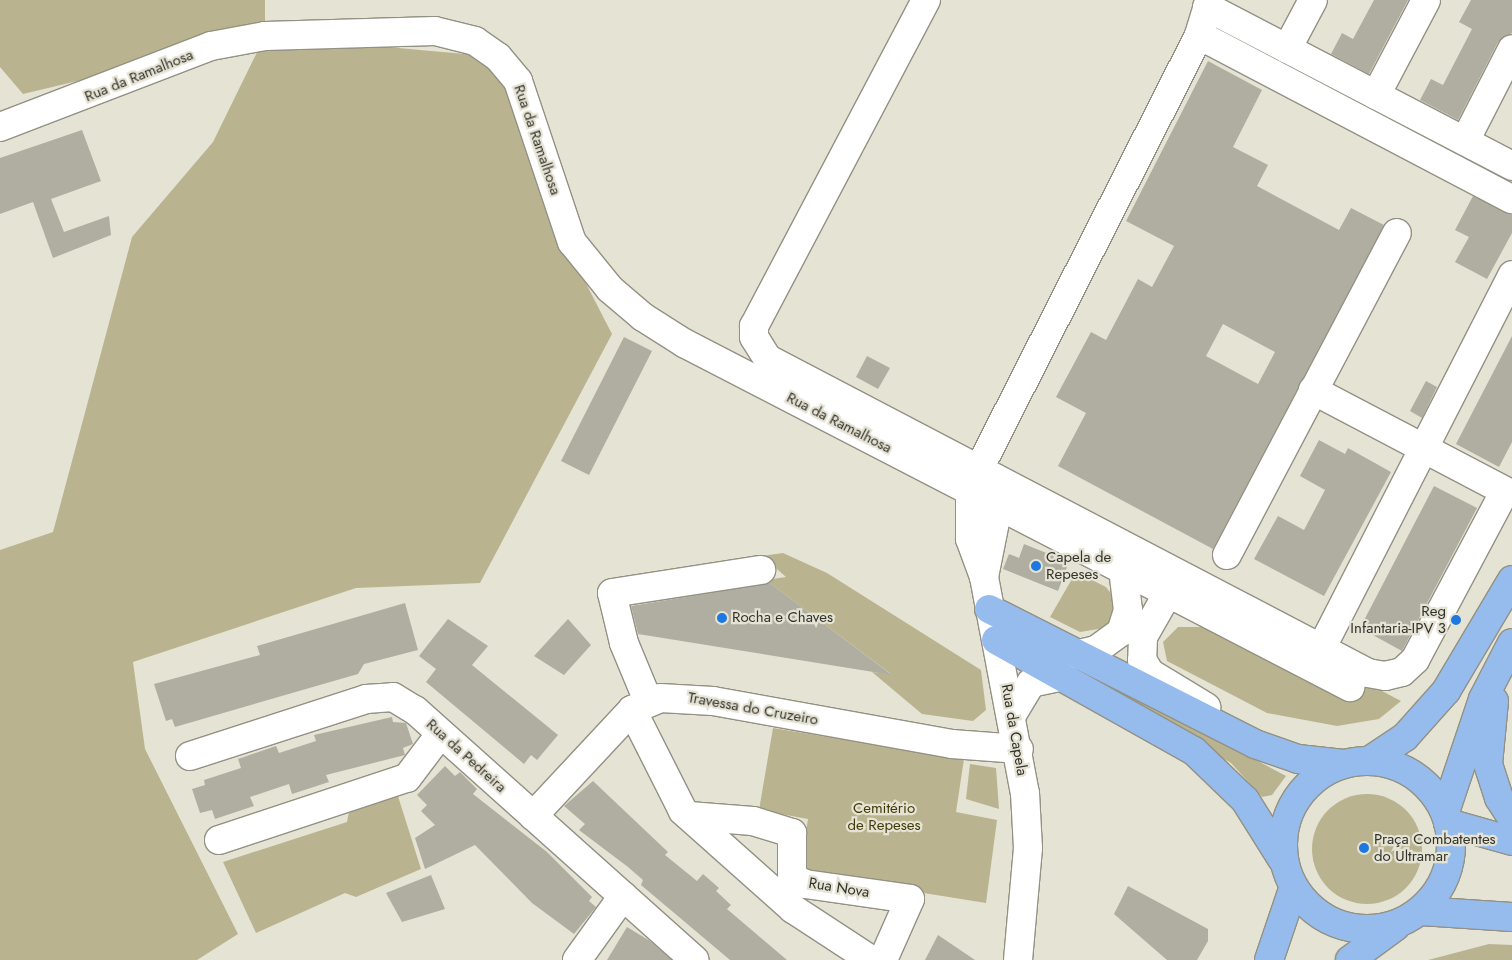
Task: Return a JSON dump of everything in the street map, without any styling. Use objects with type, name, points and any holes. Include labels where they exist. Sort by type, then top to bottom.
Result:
[{"type":"main road","points":[[1283,861],[1282,836],[1289,812],[1302,790],[1321,774],[1356,762],[1405,737],[1446,691],[1512,580]]},
{"type":"main road","points":[[993,627],[1079,654],[1225,729],[1283,755],[1392,764],[1414,775],[1433,791],[1447,817],[1512,841]]},
{"type":"main road","points":[[993,627],[1063,676],[1194,751],[1246,800],[1283,861],[1293,889],[1313,911],[1338,926],[1368,930],[1397,925]]},
{"type":"main road","points":[[1350,960],[1397,925],[1421,911],[1439,891],[1450,866],[1447,817],[1493,679],[1512,643]]},
{"type":"main road","points":[[1493,679],[1488,764],[1499,798],[1512,818]]},
{"type":"main road","points":[[1269,960],[1293,889]]},
{"type":"main road","points":[[1421,911],[1512,917]]},
{"type":"street","points":[[926,0],[760,315],[754,337],[768,359],[980,488],[1123,569],[1350,687]]},
{"type":"street","points":[[1287,49],[1313,0]]},
{"type":"street","points":[[1376,95],[1426,0]]},
{"type":"street","points":[[980,488],[1199,35],[1208,3],[1287,49],[1512,166]]},
{"type":"street","name":"Rua da Ramalhosa","points":[[0,127],[211,46],[265,36],[435,31],[475,41],[498,57],[518,82],[572,242],[610,289],[684,343],[980,488]]},
{"type":"street","points":[[1199,35],[1512,199]]},
{"type":"street","points":[[1465,141],[1512,49]]},
{"type":"street","points":[[1227,555],[1397,233]]},
{"type":"street","points":[[1321,649],[1512,274]]},
{"type":"street","points":[[980,488],[1368,673],[1402,672],[1415,660],[1506,491],[1313,390]]},
{"type":"street","name":"Rua da Capela","points":[[980,488],[970,539],[984,577],[993,627],[1013,713],[1019,749],[1028,848],[1018,960]]},
{"type":"street","points":[[1079,654],[1096,650],[1121,632],[1128,610],[1123,569]]},
{"type":"street","name":"Rua Nova","points":[[761,570],[612,593],[640,706],[689,816],[793,909],[871,960]]},
{"type":"street","points":[[1168,592],[1143,637],[1142,660],[1150,673],[1214,714],[1225,729]]},
{"type":"street","points":[[993,627],[1006,631],[1104,681],[1133,682]]},
{"type":"street","points":[[1013,713],[1031,683],[1063,676]]},
{"type":"street","name":"Travessa do Cruzeiro","points":[[640,706],[679,696],[952,744],[1019,749]]},
{"type":"street","name":"Rua da Pedreira","points":[[190,756],[366,700],[393,697],[441,733],[623,896],[687,957]]},
{"type":"street","points":[[533,816],[640,706]]},
{"type":"street","points":[[219,840],[407,778],[441,733]]},
{"type":"street","name":"Rua Nova","points":[[689,816],[753,821],[792,832],[792,877],[805,884],[910,899],[883,960]]},
{"type":"street","points":[[577,960],[623,896]]},
{"type":"green space","points":[[0,0],[265,0],[265,36],[23,94],[0,67]]},
{"type":"green space","points":[[265,36],[498,57],[545,204],[612,334],[480,583],[356,588],[133,662],[145,749],[238,934],[197,960],[0,960],[0,550],[53,532],[132,237],[213,142]]},
{"type":"green space","points":[[783,553],[827,573],[981,670],[986,710],[973,721],[922,714],[872,672],[891,674],[766,580],[786,577],[762,556]]},
{"type":"green space","points":[[1076,572],[1106,587],[1112,595],[1112,617],[1104,628],[1080,632],[1050,617]]},
{"type":"green space","points":[[1178,627],[1203,627],[1256,651],[1361,680],[1401,701],[1379,719],[1337,726],[1267,713],[1167,661],[1163,642]]},
{"type":"green space","points":[[1115,692],[1129,692],[1286,776],[1272,795],[1262,797],[1231,763]]},
{"type":"green space","name":"Cemitério de Repeses","points":[[773,728],[964,759],[956,812],[997,820],[986,903],[799,873],[808,819],[759,810]]},
{"type":"green space","points":[[970,764],[996,768],[999,809],[966,799]]},
{"type":"green space","points":[[397,793],[421,869],[356,897],[345,893],[256,933],[223,862],[347,822],[350,806]]},
{"type":"green space","points":[[1367,794],[1388,798],[1406,810],[1418,828],[1422,849],[1418,870],[1406,888],[1388,900],[1367,904],[1346,900],[1328,888],[1316,870],[1312,849],[1316,828],[1328,810],[1346,798]]},
{"type":"green space","points":[[1489,944],[1512,945],[1512,960],[1428,960]]},
{"type":"building","points":[[1374,0],[1408,0],[1369,74],[1331,54],[1342,33],[1353,39]]},
{"type":"building","points":[[1471,0],[1512,0],[1512,33],[1498,42],[1458,120],[1420,100],[1431,79],[1443,85],[1472,29],[1459,22]]},
{"type":"building","points":[[1208,61],[1262,90],[1233,147],[1268,165],[1257,186],[1339,230],[1351,208],[1384,225],[1213,549],[1058,466],[1086,413],[1056,397],[1091,332],[1106,340],[1138,279],[1152,287],[1174,246],[1126,221]],"holes":[[[1223,324],[1275,352],[1258,384],[1206,356]]]},
{"type":"building","points":[[82,130],[101,181],[51,199],[64,232],[109,216],[111,235],[53,258],[33,202],[0,214],[0,158]]},
{"type":"building","points":[[1473,196],[1512,215],[1512,233],[1487,279],[1455,262],[1469,237],[1455,230]]},
{"type":"building","points":[[1512,336],[1512,442],[1499,467],[1456,444]]},
{"type":"building","points":[[624,337],[652,351],[589,475],[561,461]]},
{"type":"building","points":[[867,356],[890,368],[878,389],[856,377]]},
{"type":"building","points":[[1426,381],[1437,387],[1422,418],[1410,411]]},
{"type":"building","points":[[1319,440],[1345,454],[1348,448],[1391,472],[1324,596],[1254,559],[1278,516],[1304,530],[1325,490],[1300,476]]},
{"type":"building","points":[[1434,486],[1477,508],[1402,651],[1360,628]]},
{"type":"building","name":"Capela de Repeses","points":[[1024,544],[1069,562],[1058,591],[1003,569],[1009,554],[1019,558]]},
{"type":"building","name":"Rocha e Chaves","points":[[770,583],[892,675],[638,634],[631,606]]},
{"type":"building","points":[[405,603],[418,650],[364,664],[358,674],[175,727],[172,719],[166,721],[154,684],[260,655],[257,646]]},
{"type":"building","points":[[448,619],[488,646],[472,665],[558,735],[537,760],[531,755],[524,764],[426,682],[436,669],[419,656]]},
{"type":"building","points":[[568,619],[591,645],[564,675],[534,656]]},
{"type":"building","points":[[392,717],[393,722],[406,723],[413,744],[403,748],[405,755],[326,775],[329,782],[292,794],[289,784],[250,797],[254,806],[215,819],[212,810],[200,813],[192,789],[205,785],[204,780],[241,768],[238,759],[276,746],[279,753],[316,741],[314,735]]},
{"type":"building","points":[[445,766],[455,776],[460,772],[477,789],[473,794],[547,852],[592,897],[589,901],[596,907],[574,934],[532,903],[475,845],[425,869],[415,838],[435,825],[421,811],[427,805],[417,795]]},
{"type":"building","points":[[593,781],[668,852],[665,855],[697,881],[703,874],[719,888],[716,891],[731,905],[727,909],[787,960],[730,960],[641,885],[643,880],[628,867],[579,830],[585,824],[564,806]]},
{"type":"building","points":[[431,875],[445,909],[402,922],[386,893]]},
{"type":"building","points":[[1128,886],[1208,929],[1208,941],[1197,960],[1167,960],[1114,914]]},
{"type":"building","points":[[627,927],[650,941],[672,960],[607,960]]},
{"type":"building","points":[[938,935],[975,960],[925,960]]},
{"type":"place","name":"Capela de Repeses","points":[[1036,566]]},
{"type":"place","name":"Rocha e Chaves","points":[[722,618]]},
{"type":"place","name":"Reg Infantaria-IPV 3","points":[[1456,620]]},
{"type":"place","name":"Praça Combatentes do Ultramar","points":[[1364,848]]}]
